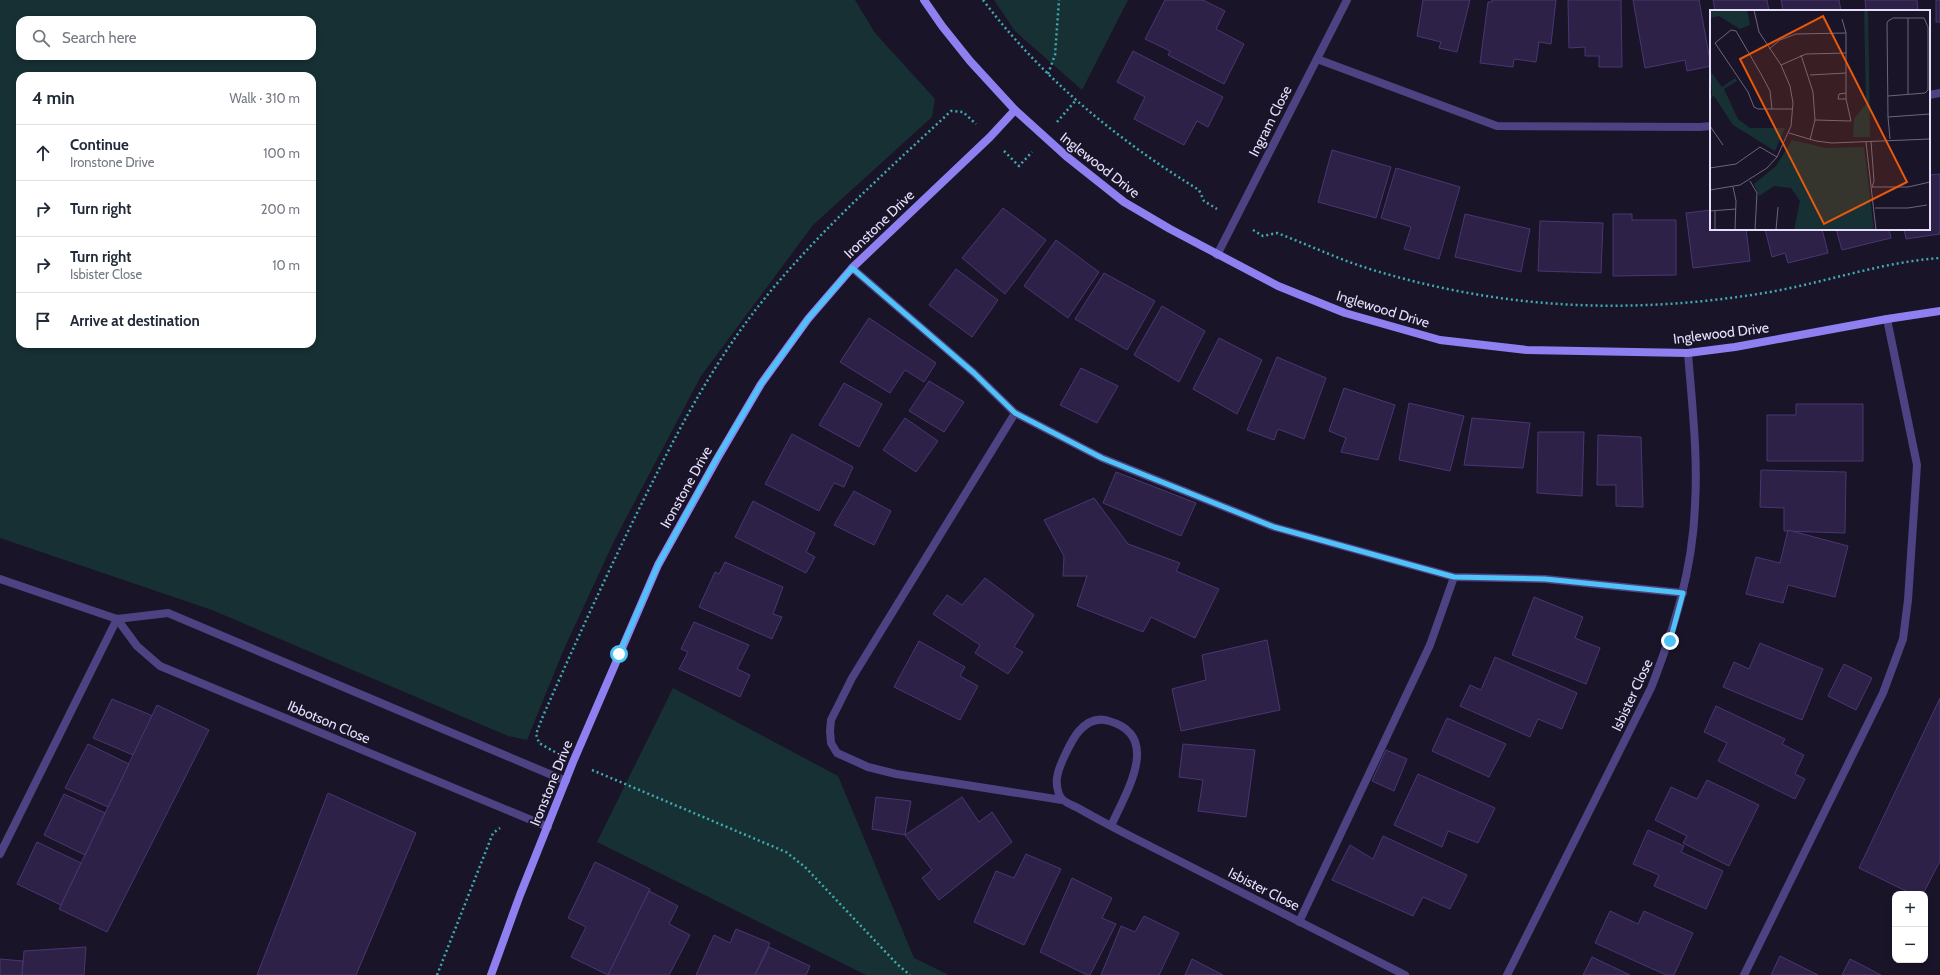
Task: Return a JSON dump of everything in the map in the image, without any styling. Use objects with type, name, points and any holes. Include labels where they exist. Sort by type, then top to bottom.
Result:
[{"type":"street","name":"Inglewood Drive","points":[[924,0],[961,50],[1015,110],[1066,156],[1124,202],[1217,255],[1278,286],[1345,313],[1440,340],[1527,350],[1688,353],[1735,347],[1887,319],[1940,311]]},
{"type":"street","name":"Ingram Close","points":[[1217,255],[1347,0]]},
{"type":"street","points":[[1317,59],[1498,126],[1710,126]]},
{"type":"street","points":[[1930,95],[1940,93]]},
{"type":"street","name":"Ironstone Drive","points":[[491,975],[520,895],[566,781],[658,565],[761,384],[808,319],[852,268],[990,137],[1015,110]]},
{"type":"street","points":[[852,268],[974,373],[1015,413],[1102,458],[1274,527],[1454,577],[1545,579],[1683,593]]},
{"type":"street","points":[[1744,975],[1883,693],[1903,639],[1908,600],[1917,465],[1887,319]]},
{"type":"street","name":"Isbister Close","points":[[1507,975],[1651,688],[1670,641],[1683,593],[1696,507],[1696,457],[1688,353]]},
{"type":"street","name":"Isbister Close","points":[[1015,413],[852,678],[831,720],[831,743],[836,753],[868,767],[896,774],[1062,800],[1405,975]]},
{"type":"street","points":[[1299,922],[1430,646],[1454,577]]},
{"type":"street","points":[[0,579],[117,619],[168,612],[566,781]]},
{"type":"street","points":[[0,854],[117,619]]},
{"type":"street","name":"Ibbotson Close","points":[[117,619],[137,646],[160,666],[548,827]]},
{"type":"street","points":[[1062,800],[1058,790],[1056,778],[1080,729],[1085,724],[1098,719],[1109,721],[1123,727],[1131,735],[1136,745],[1138,757],[1136,770],[1111,826]]},
{"type":"path","points":[[983,0],[1003,26],[1064,91],[1102,123],[1157,163],[1199,190],[1204,201]]},
{"type":"path","points":[[1048,74],[1055,55],[1059,0]]},
{"type":"path","points":[[530,766],[539,743],[536,734],[608,570],[673,442],[726,351],[765,298],[837,217],[951,111],[963,112]]},
{"type":"path","points":[[1263,236],[1277,233],[1372,269],[1466,293],[1564,305],[1638,307],[1676,304],[1770,292],[1884,266],[1940,258]]},
{"type":"path","points":[[598,773],[786,852],[805,867],[897,964],[910,975]]},
{"type":"path","points":[[437,975],[493,833],[500,828],[512,812]]},
{"type":"green space","points":[[0,0],[855,0],[875,33],[935,99],[932,117],[813,225],[701,376],[615,539],[564,649],[527,740],[508,736],[212,610],[0,538]]},
{"type":"green space","points":[[994,0],[1128,0],[1082,90],[1015,31]]},
{"type":"green space","points":[[673,688],[838,776],[914,958],[949,975],[866,975],[597,842]]},
{"type":"building","points":[[1165,0],[1203,0],[1225,11],[1216,29],[1244,44],[1224,84],[1168,55],[1170,51],[1145,39]]},
{"type":"building","points":[[1423,0],[1470,0],[1457,52],[1439,48],[1441,42],[1417,36]]},
{"type":"building","points":[[1492,0],[1556,0],[1551,44],[1539,42],[1536,62],[1514,59],[1513,67],[1480,63],[1488,2],[1492,2]]},
{"type":"building","points":[[1568,0],[1621,0],[1622,67],[1599,67],[1599,56],[1585,56],[1585,47],[1569,48]]},
{"type":"building","points":[[1633,0],[1699,0],[1710,66],[1687,71],[1685,60],[1645,68]]},
{"type":"building","points":[[1713,0],[1767,0],[1769,10],[1715,10]]},
{"type":"building","points":[[1781,0],[1839,0],[1841,10],[1783,10]]},
{"type":"building","points":[[1865,0],[1917,0],[1918,10],[1866,10]]},
{"type":"building","points":[[1936,0],[1940,0],[1940,22],[1936,22]]},
{"type":"building","points":[[1133,51],[1223,97],[1208,127],[1197,121],[1184,145],[1134,119],[1145,97],[1117,82]]},
{"type":"building","points":[[1332,150],[1391,167],[1376,218],[1318,202]]},
{"type":"building","points":[[1396,168],[1460,187],[1439,259],[1404,249],[1411,227],[1381,218]]},
{"type":"building","points":[[1940,174],[1940,234],[1906,239],[1904,230],[1930,230],[1930,175]]},
{"type":"building","points":[[1003,208],[1046,240],[1005,294],[962,258]]},
{"type":"building","points":[[1710,210],[1710,230],[1746,230],[1750,261],[1693,268],[1686,213]]},
{"type":"building","points":[[1465,214],[1530,229],[1521,272],[1455,257]]},
{"type":"building","points":[[1613,214],[1632,214],[1632,220],[1676,220],[1676,275],[1613,276]]},
{"type":"building","points":[[1540,221],[1603,223],[1601,273],[1538,271]]},
{"type":"building","points":[[1765,230],[1822,230],[1828,253],[1788,263],[1785,253],[1772,257]]},
{"type":"building","points":[[1836,230],[1889,230],[1891,238],[1842,250]]},
{"type":"building","points":[[1056,240],[1099,272],[1068,318],[1024,286]]},
{"type":"building","points":[[956,269],[998,300],[972,337],[929,305]]},
{"type":"building","points":[[1104,273],[1155,301],[1127,350],[1075,319]]},
{"type":"building","points":[[1162,306],[1205,331],[1179,382],[1134,355]]},
{"type":"building","points":[[869,318],[936,363],[924,382],[905,370],[890,393],[840,362]]},
{"type":"building","points":[[1219,338],[1262,360],[1237,414],[1193,389]]},
{"type":"building","points":[[1277,357],[1326,378],[1304,439],[1278,429],[1274,440],[1247,430]]},
{"type":"building","points":[[1081,368],[1118,386],[1097,423],[1060,405]]},
{"type":"building","points":[[929,381],[964,402],[944,432],[909,411]]},
{"type":"building","points":[[844,383],[882,404],[859,447],[819,425]]},
{"type":"building","points":[[1344,388],[1395,405],[1378,460],[1341,452],[1346,438],[1329,431]]},
{"type":"building","points":[[1409,403],[1464,416],[1450,471],[1399,460]]},
{"type":"building","points":[[1796,404],[1863,404],[1863,461],[1767,461],[1767,415],[1796,415]]},
{"type":"building","points":[[905,418],[938,441],[916,472],[883,450]]},
{"type":"building","points":[[1472,418],[1530,423],[1523,468],[1464,465]]},
{"type":"building","points":[[1538,432],[1584,432],[1582,496],[1537,493]]},
{"type":"building","points":[[792,434],[853,467],[844,487],[834,483],[819,511],[765,484]]},
{"type":"building","points":[[1598,435],[1641,437],[1643,507],[1616,506],[1616,485],[1597,485]]},
{"type":"building","points":[[1761,470],[1846,472],[1845,533],[1784,531],[1784,508],[1760,507]]},
{"type":"building","points":[[1116,472],[1196,503],[1181,536],[1103,503]]},
{"type":"building","points":[[854,491],[891,511],[874,545],[834,525]]},
{"type":"building","points":[[1094,498],[1128,544],[1180,563],[1176,571],[1219,589],[1195,638],[1151,617],[1143,632],[1077,606],[1087,576],[1063,576],[1064,556],[1044,520]]},
{"type":"building","points":[[753,501],[815,533],[806,552],[815,557],[806,573],[735,537]]},
{"type":"building","points":[[1788,530],[1848,546],[1835,597],[1788,585],[1783,603],[1746,594],[1756,557],[1780,563]]},
{"type":"building","points":[[725,562],[783,587],[773,614],[782,617],[772,639],[699,607],[715,572],[719,574]]},
{"type":"building","points":[[985,578],[1034,615],[1014,647],[1023,652],[1008,674],[975,653],[980,645],[933,614],[947,595],[962,605]]},
{"type":"building","points":[[1534,597],[1583,617],[1575,638],[1600,648],[1586,684],[1512,655]]},
{"type":"building","points":[[694,622],[749,645],[737,669],[750,675],[740,697],[679,669],[688,652],[681,649]]},
{"type":"building","points":[[1267,640],[1280,710],[1181,731],[1172,689],[1206,680],[1202,655]]},
{"type":"building","points":[[919,641],[965,667],[960,676],[978,686],[960,720],[894,687]]},
{"type":"building","points":[[1760,643],[1823,669],[1802,720],[1723,687],[1734,662],[1749,669]]},
{"type":"building","points":[[1495,657],[1577,693],[1562,729],[1538,719],[1530,737],[1460,706],[1470,685],[1481,690]]},
{"type":"building","points":[[1844,664],[1872,678],[1856,710],[1828,696]]},
{"type":"building","points":[[1940,698],[1940,861],[1925,891],[1906,891],[1859,868]]},
{"type":"building","points":[[112,699],[153,716],[133,755],[93,738]]},
{"type":"building","points":[[157,705],[209,730],[107,932],[59,909]]},
{"type":"building","points":[[1716,706],[1785,739],[1782,744],[1804,755],[1795,774],[1805,779],[1795,799],[1718,761],[1727,743],[1704,732]]},
{"type":"building","points":[[1447,718],[1506,744],[1489,777],[1432,751]]},
{"type":"building","points":[[88,744],[129,764],[108,807],[65,788]]},
{"type":"building","points":[[1183,744],[1255,750],[1246,817],[1198,811],[1203,780],[1179,777]]},
{"type":"building","points":[[1386,750],[1407,759],[1394,791],[1372,781]]},
{"type":"building","points":[[1418,774],[1495,808],[1478,843],[1448,831],[1442,847],[1394,825]]},
{"type":"building","points":[[1707,780],[1759,805],[1729,866],[1683,843],[1687,836],[1655,820],[1671,787],[1697,799]]},
{"type":"building","points":[[328,793],[416,833],[356,975],[257,975]]},
{"type":"building","points":[[64,794],[105,813],[85,855],[44,835]]},
{"type":"building","points":[[876,797],[911,801],[905,835],[872,829]]},
{"type":"building","points":[[962,797],[979,822],[992,812],[1012,842],[939,900],[922,878],[932,870],[905,835]]},
{"type":"building","points":[[1648,830],[1684,846],[1681,852],[1723,871],[1706,909],[1654,886],[1659,875],[1633,864]]},
{"type":"building","points":[[1383,836],[1467,875],[1450,909],[1423,897],[1413,916],[1332,880],[1350,845],[1373,859]]},
{"type":"building","points":[[37,842],[81,863],[61,905],[17,884]]},
{"type":"building","points":[[1026,854],[1061,869],[1024,945],[974,922],[996,871],[1014,878]]},
{"type":"building","points":[[595,862],[650,889],[608,975],[571,957],[586,927],[568,918]]},
{"type":"building","points":[[1072,878],[1112,898],[1102,918],[1116,924],[1090,975],[1087,975],[1040,952]]},
{"type":"building","points":[[649,891],[678,906],[669,924],[690,935],[669,975],[608,975]]},
{"type":"building","points":[[1610,911],[1638,924],[1644,911],[1693,933],[1674,975],[1666,975],[1595,943]]},
{"type":"building","points":[[1144,916],[1179,933],[1159,975],[1101,975],[1121,926],[1135,932]]},
{"type":"building","points":[[736,929],[770,943],[755,975],[696,975],[714,935],[730,943]]},
{"type":"building","points":[[86,947],[84,975],[22,975],[24,951]]},
{"type":"building","points":[[769,947],[810,966],[806,975],[755,975]]},
{"type":"building","points":[[1780,956],[1818,975],[1771,975]]},
{"type":"building","points":[[1592,957],[1630,975],[1583,975]]},
{"type":"building","points":[[0,959],[23,961],[22,975],[0,975]]},
{"type":"building","points":[[1192,959],[1223,975],[1185,975]]},
{"type":"building","points":[[1850,959],[1881,975],[1842,975]]},
{"type":"route","points":[[619,654],[658,565],[674,534],[761,384],[808,319],[852,268],[974,373],[1015,413],[1102,458],[1274,527],[1454,577],[1545,579],[1683,593],[1670,641]]}]
